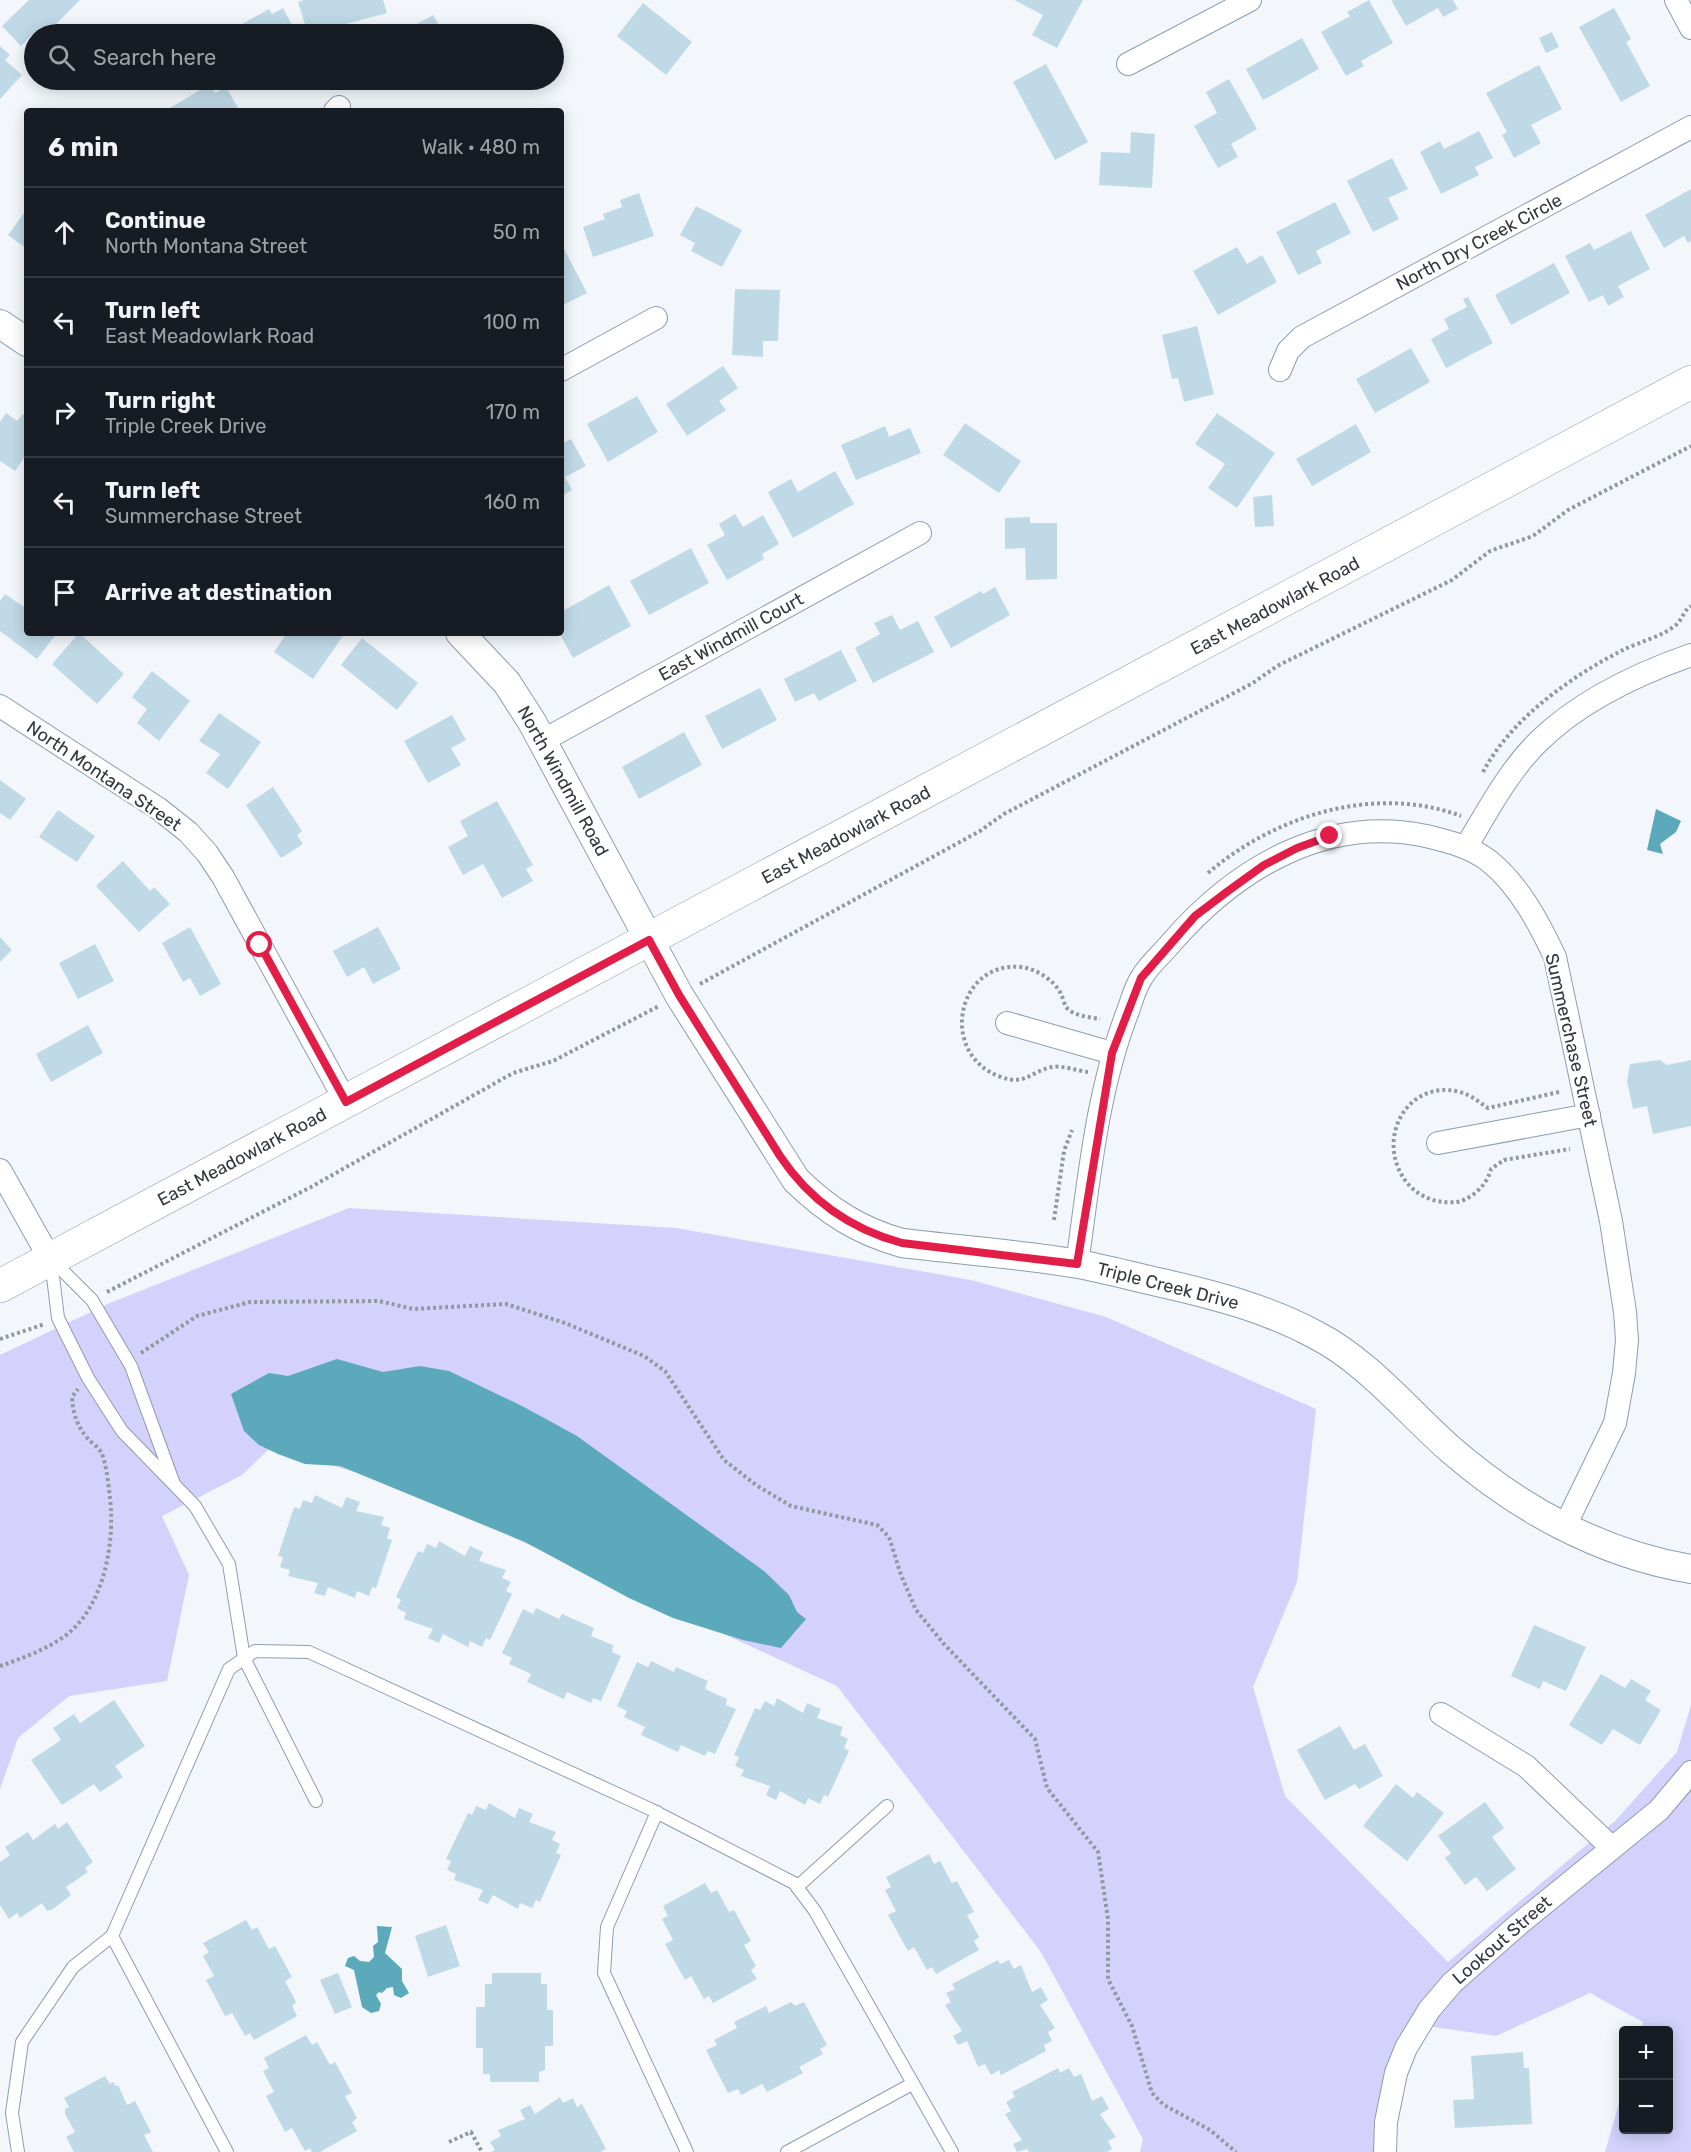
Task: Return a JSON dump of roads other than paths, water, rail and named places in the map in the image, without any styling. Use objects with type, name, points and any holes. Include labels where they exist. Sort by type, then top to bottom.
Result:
[{"type":"main road","name":"East Meadowlark Road","points":[[0,1286],[1691,382]]},
{"type":"street","points":[[1128,64],[1250,0]]},
{"type":"street","points":[[1676,0],[1691,28]]},
{"type":"street","name":"North Dry Creek Circle","points":[[1280,370],[1288,351],[1302,337],[1691,127]]},
{"type":"street","points":[[564,368],[656,318]]},
{"type":"street","points":[[0,324],[24,340]]},
{"type":"street","name":"East Windmill Court","points":[[542,741],[920,533]]},
{"type":"street","name":"North Windmill Road","points":[[463,636],[507,683],[542,741],[649,940]]},
{"type":"street","points":[[1466,847],[1539,741],[1596,699],[1636,676],[1691,655]]},
{"type":"street","name":"North Montana Street","points":[[0,706],[159,809],[188,832],[207,853],[223,877],[346,1102]]},
{"type":"street","name":"Summerchase Street","points":[[1077,1264],[1102,1051],[1141,978],[1195,916],[1264,865],[1297,848],[1330,836],[1369,830],[1395,830],[1466,847],[1488,861],[1509,882],[1536,917],[1555,957],[1611,1221],[1625,1312],[1624,1373],[1615,1423],[1564,1528]]},
{"type":"street","name":"Triple Creek Drive","points":[[649,940],[679,995],[796,1180],[818,1201],[857,1227],[902,1243],[1077,1264],[1204,1293],[1270,1313],[1318,1335],[1354,1360],[1476,1470],[1501,1489],[1564,1528],[1634,1556],[1691,1569]]},
{"type":"street","points":[[1007,1023],[1102,1051]]},
{"type":"street","points":[[1438,1143],[1589,1115]]},
{"type":"street","points":[[0,1170],[50,1259]]},
{"type":"street","points":[[1441,1714],[1526,1767],[1611,1847]]},
{"type":"street","name":"Lookout Street","points":[[1384,2152],[1386,2122],[1396,2073],[1406,2048],[1429,2010],[1460,1975],[1611,1847],[1659,1810],[1691,1772]]},
{"type":"lane","points":[[50,1259],[92,1300],[128,1361],[175,1488]]},
{"type":"lane","points":[[50,1259],[58,1318],[90,1382],[122,1431],[195,1506],[229,1564],[244,1658],[316,1801]]},
{"type":"lane","points":[[18,2152],[12,2113],[22,2042],[73,1966],[112,1936],[229,1669],[255,1651],[309,1652],[657,1812],[794,1883],[814,1911],[952,2152]]},
{"type":"lane","points":[[797,1887],[887,1806]]},
{"type":"lane","points":[[657,1812],[607,1927],[604,1973],[687,2152]]},
{"type":"lane","points":[[112,1936],[227,2152]]},
{"type":"lane","points":[[787,2152],[912,2084]]}]
